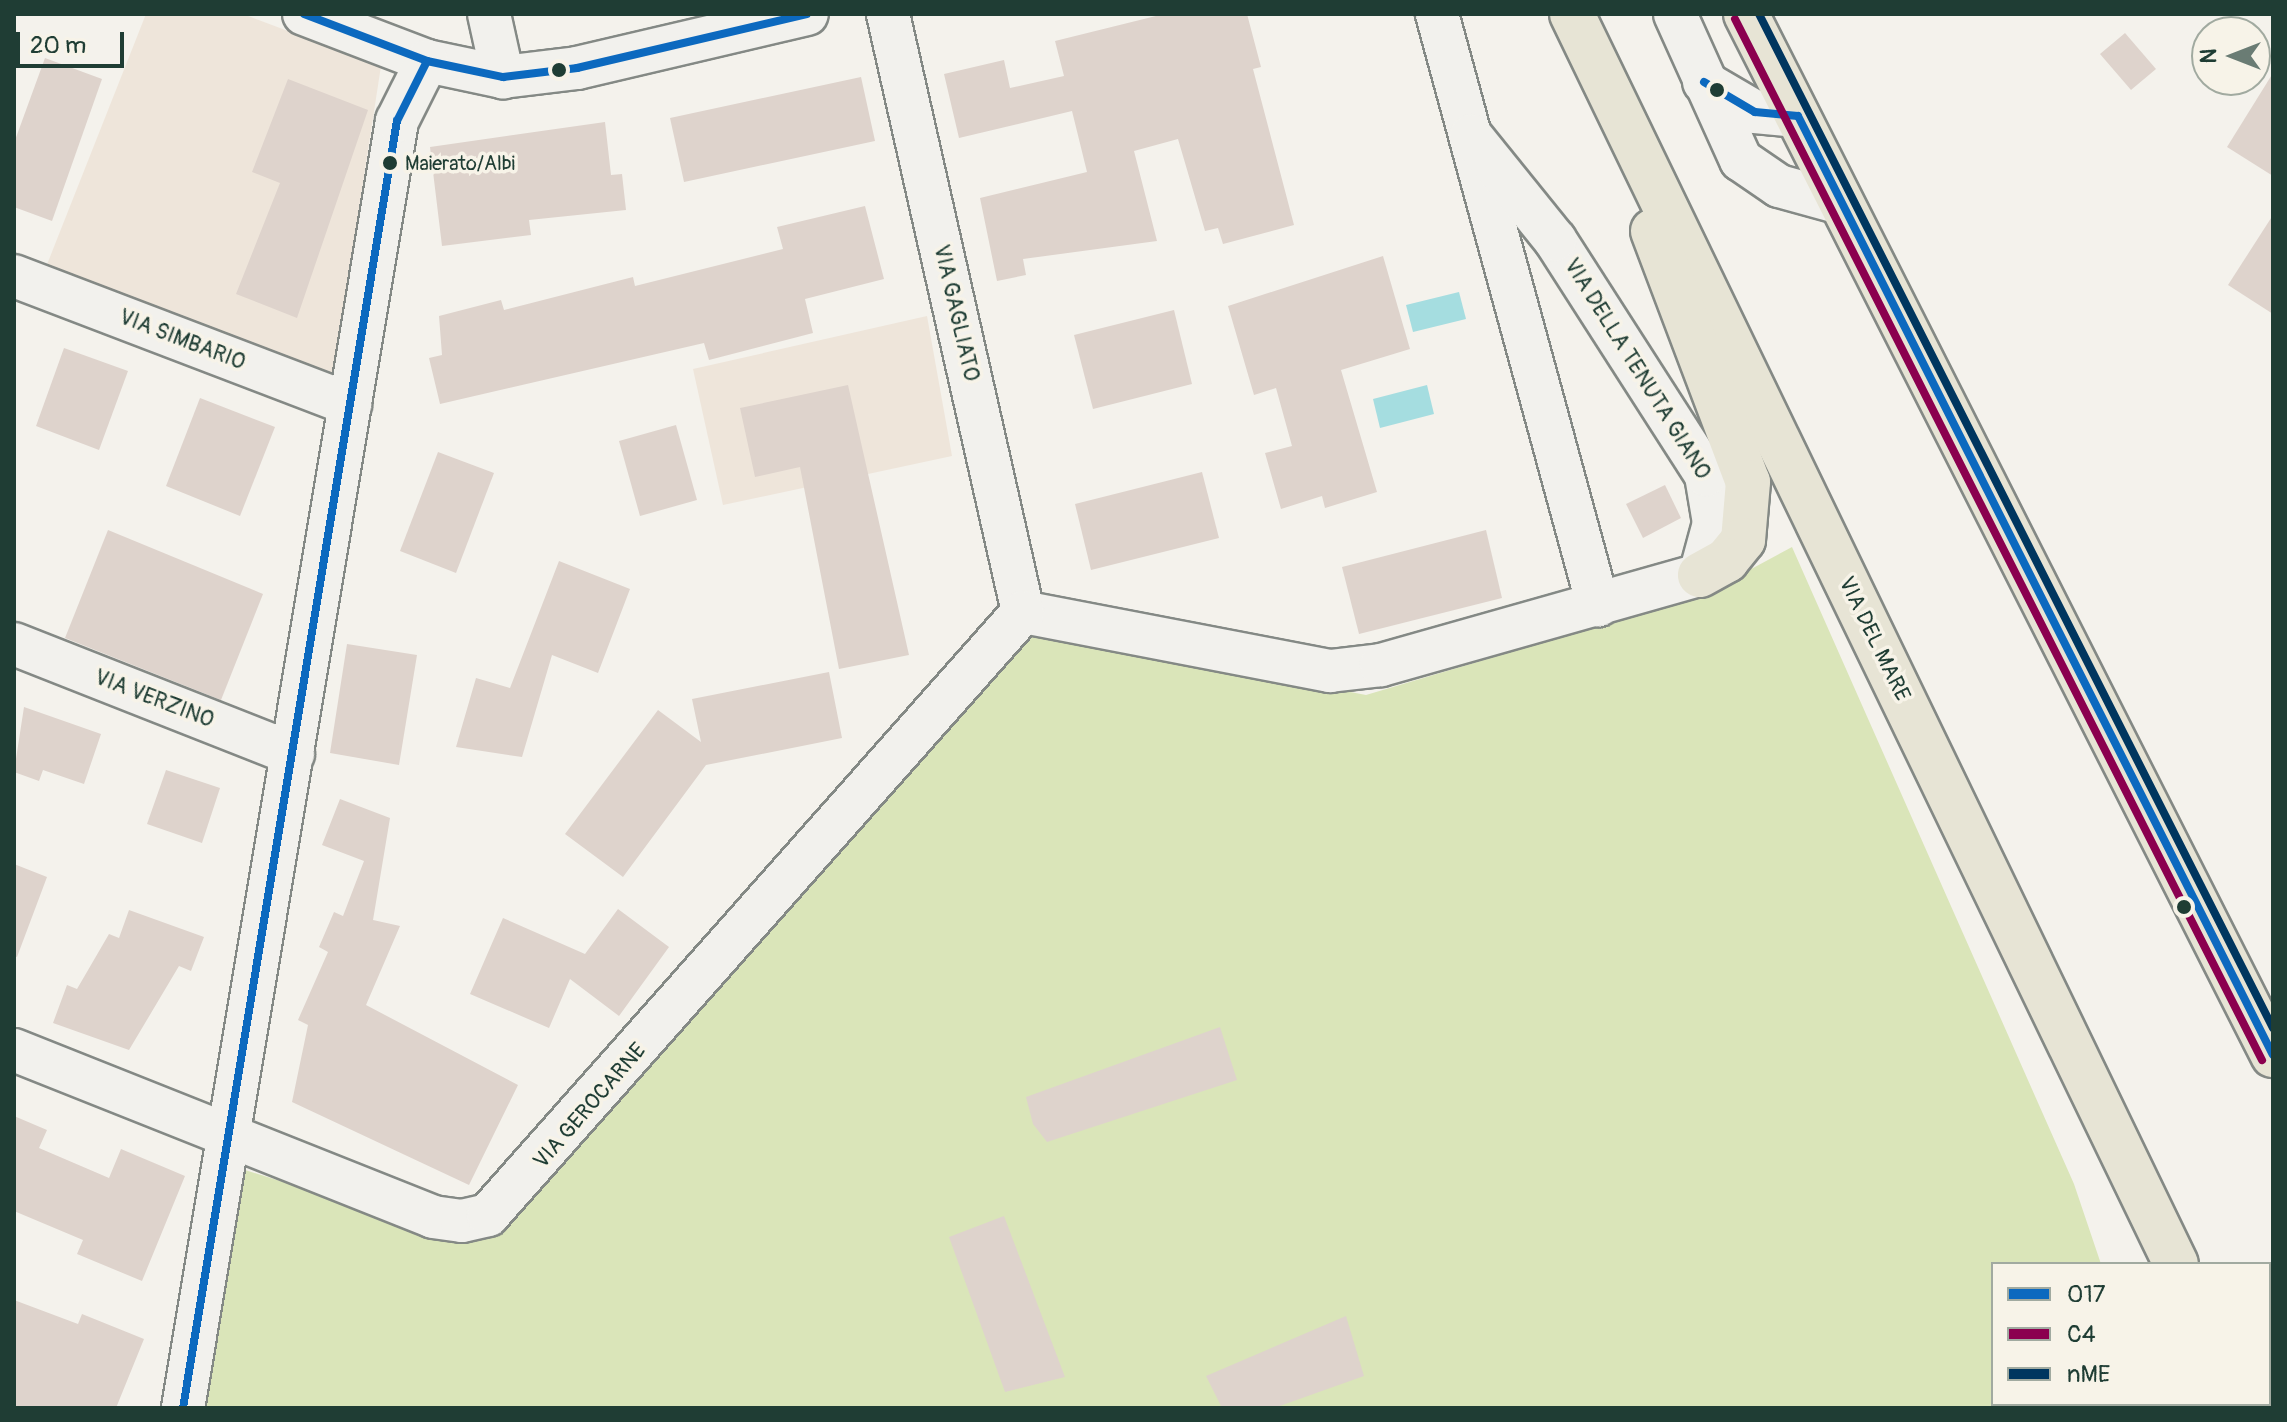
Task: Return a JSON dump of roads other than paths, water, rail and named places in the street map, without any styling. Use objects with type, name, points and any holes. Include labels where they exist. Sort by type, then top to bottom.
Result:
[{"type":"main road","name":"VIA DEL MARE","points":[[1572,14],[2175,1262]]},
{"type":"main road","points":[[1746,14],[2273,1055]]},
{"type":"main road","points":[[1627,128],[1665,273],[1748,482],[1743,540],[1727,560],[1700,575]]},
{"type":"street","points":[[304,14],[427,61],[503,77],[598,63],[807,14]]},
{"type":"street","points":[[489,14],[503,77]]},
{"type":"street","name":"VIA GAGLIATO","points":[[888,14],[1023,612]]},
{"type":"street","name":"VIA DELLA TENUTA GIANO","points":[[1437,14],[1598,605]]},
{"type":"street","points":[[1675,14],[1732,149],[1751,170],[1789,190],[1841,203]]},
{"type":"street","points":[[183,1408],[397,121],[427,61]]},
{"type":"street","points":[[1704,82],[1755,112],[1798,116]]},
{"type":"street","name":"VIA DELLA TENUTA GIANO","points":[[1471,136],[1555,240],[1706,475],[1714,523],[1700,575]]},
{"type":"street","name":"VIA SIMBARIO","points":[[14,276],[350,404]]},
{"type":"street","points":[[1023,612],[1330,671],[1381,665],[1700,575]]},
{"type":"street","name":"VIA GEROCARNE","points":[[14,1050],[227,1140],[448,1221],[475,1220],[499,1208],[1023,612]]},
{"type":"street","name":"VIA VERZINO","points":[[14,644],[293,754]]},
{"type":"water","points":[[1459,292],[1466,319],[1413,332],[1406,305]]},
{"type":"water","points":[[1427,385],[1434,414],[1380,428],[1373,399]]},
{"type":"place","name":"Maierato/Albi","points":[[390,163]]}]
